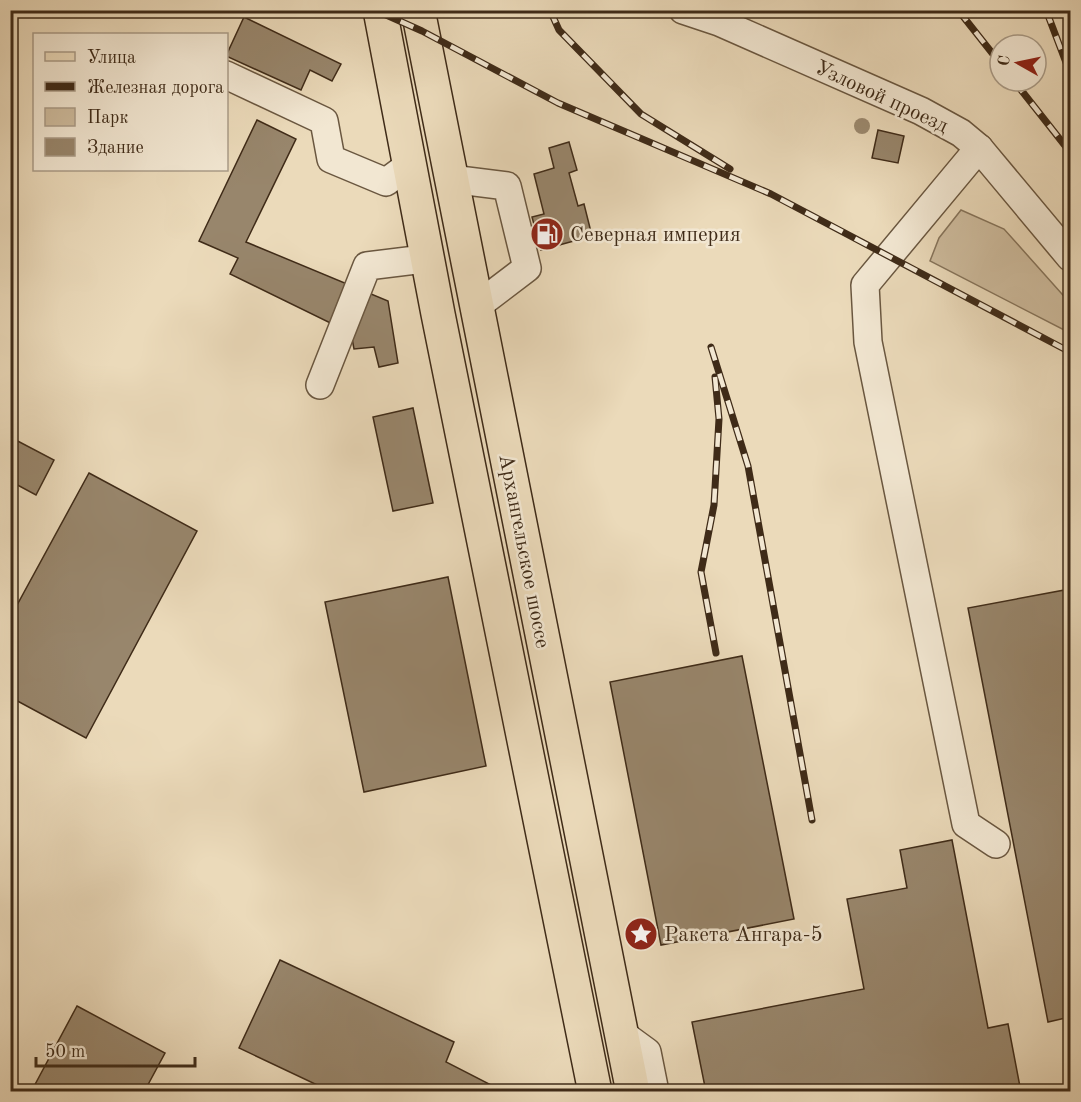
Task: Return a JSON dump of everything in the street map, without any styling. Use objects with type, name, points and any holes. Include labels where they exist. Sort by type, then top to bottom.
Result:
[{"type":"main road","name":"Архангельское шоссе","points":[[381,10],[438,314],[595,1092]]},
{"type":"main road","name":"Архангельское шоссе","points":[[418,10],[633,1092]]},
{"type":"main road","points":[[411,176],[451,180]]},
{"type":"main road","points":[[438,314],[477,306]]},
{"type":"street","name":"Узловой проезд","points":[[683,10],[719,22],[921,111],[960,134],[979,148],[1071,257]]},
{"type":"street","points":[[228,76],[324,121],[332,159],[386,182],[411,176]]},
{"type":"street","points":[[979,148],[865,285],[868,342],[966,824],[996,844]]},
{"type":"street","points":[[451,180],[507,186],[526,268],[477,306]]},
{"type":"street","points":[[320,385],[367,266],[424,259]]},
{"type":"street","points":[[621,1033],[647,1052],[655,1092]]},
{"type":"green space","points":[[961,210],[1004,229],[1070,303],[1070,333],[930,261],[939,238]]},
{"type":"building","points":[[244,17],[341,64],[332,81],[310,70],[301,90],[228,57],[228,52]]},
{"type":"building","points":[[257,120],[296,139],[246,242],[388,301],[398,363],[379,367],[374,347],[354,349],[351,333],[230,274],[238,258],[199,241]]},
{"type":"building","points":[[878,130],[904,136],[898,163],[872,158]]},
{"type":"building","points":[[569,142],[577,170],[569,173],[578,206],[584,204],[592,236],[541,250],[532,217],[544,214],[534,174],[554,168],[549,148]]},
{"type":"building","points":[[413,408],[433,503],[393,511],[373,417]]},
{"type":"building","points":[[10,437],[54,460],[36,495],[10,481]]},
{"type":"building","points":[[89,473],[197,531],[86,738],[10,697],[10,618]]},
{"type":"building","points":[[448,577],[486,766],[364,792],[325,602]]},
{"type":"building","points":[[1070,589],[1070,1017],[1048,1022],[968,608]]},
{"type":"building","points":[[742,656],[794,919],[661,945],[610,682]]},
{"type":"building","points":[[952,840],[988,1028],[1008,1024],[1021,1092],[706,1092],[692,1022],[864,989],[847,899],[907,888],[900,850]]},
{"type":"building","points":[[280,960],[454,1042],[446,1062],[497,1088],[495,1092],[332,1092],[239,1048]]},
{"type":"building","points":[[77,1006],[165,1053],[144,1092],[31,1092]]},
{"type":"railway","points":[[375,10],[422,31],[558,103],[771,194],[1070,352]]},
{"type":"railway","points":[[550,10],[559,30],[641,114],[730,169]]},
{"type":"railway","points":[[958,10],[988,48]]},
{"type":"railway","points":[[1046,10],[1070,73]]},
{"type":"railway","points":[[1023,93],[1070,152]]},
{"type":"railway","points":[[711,347],[748,466],[812,820]]},
{"type":"railway","points":[[715,377],[719,419],[714,505],[701,572],[716,653]]},
{"type":"place","name":"Северная империя","points":[[547,234]]},
{"type":"place","name":"Ракета Ангара-5","points":[[641,934]]}]
